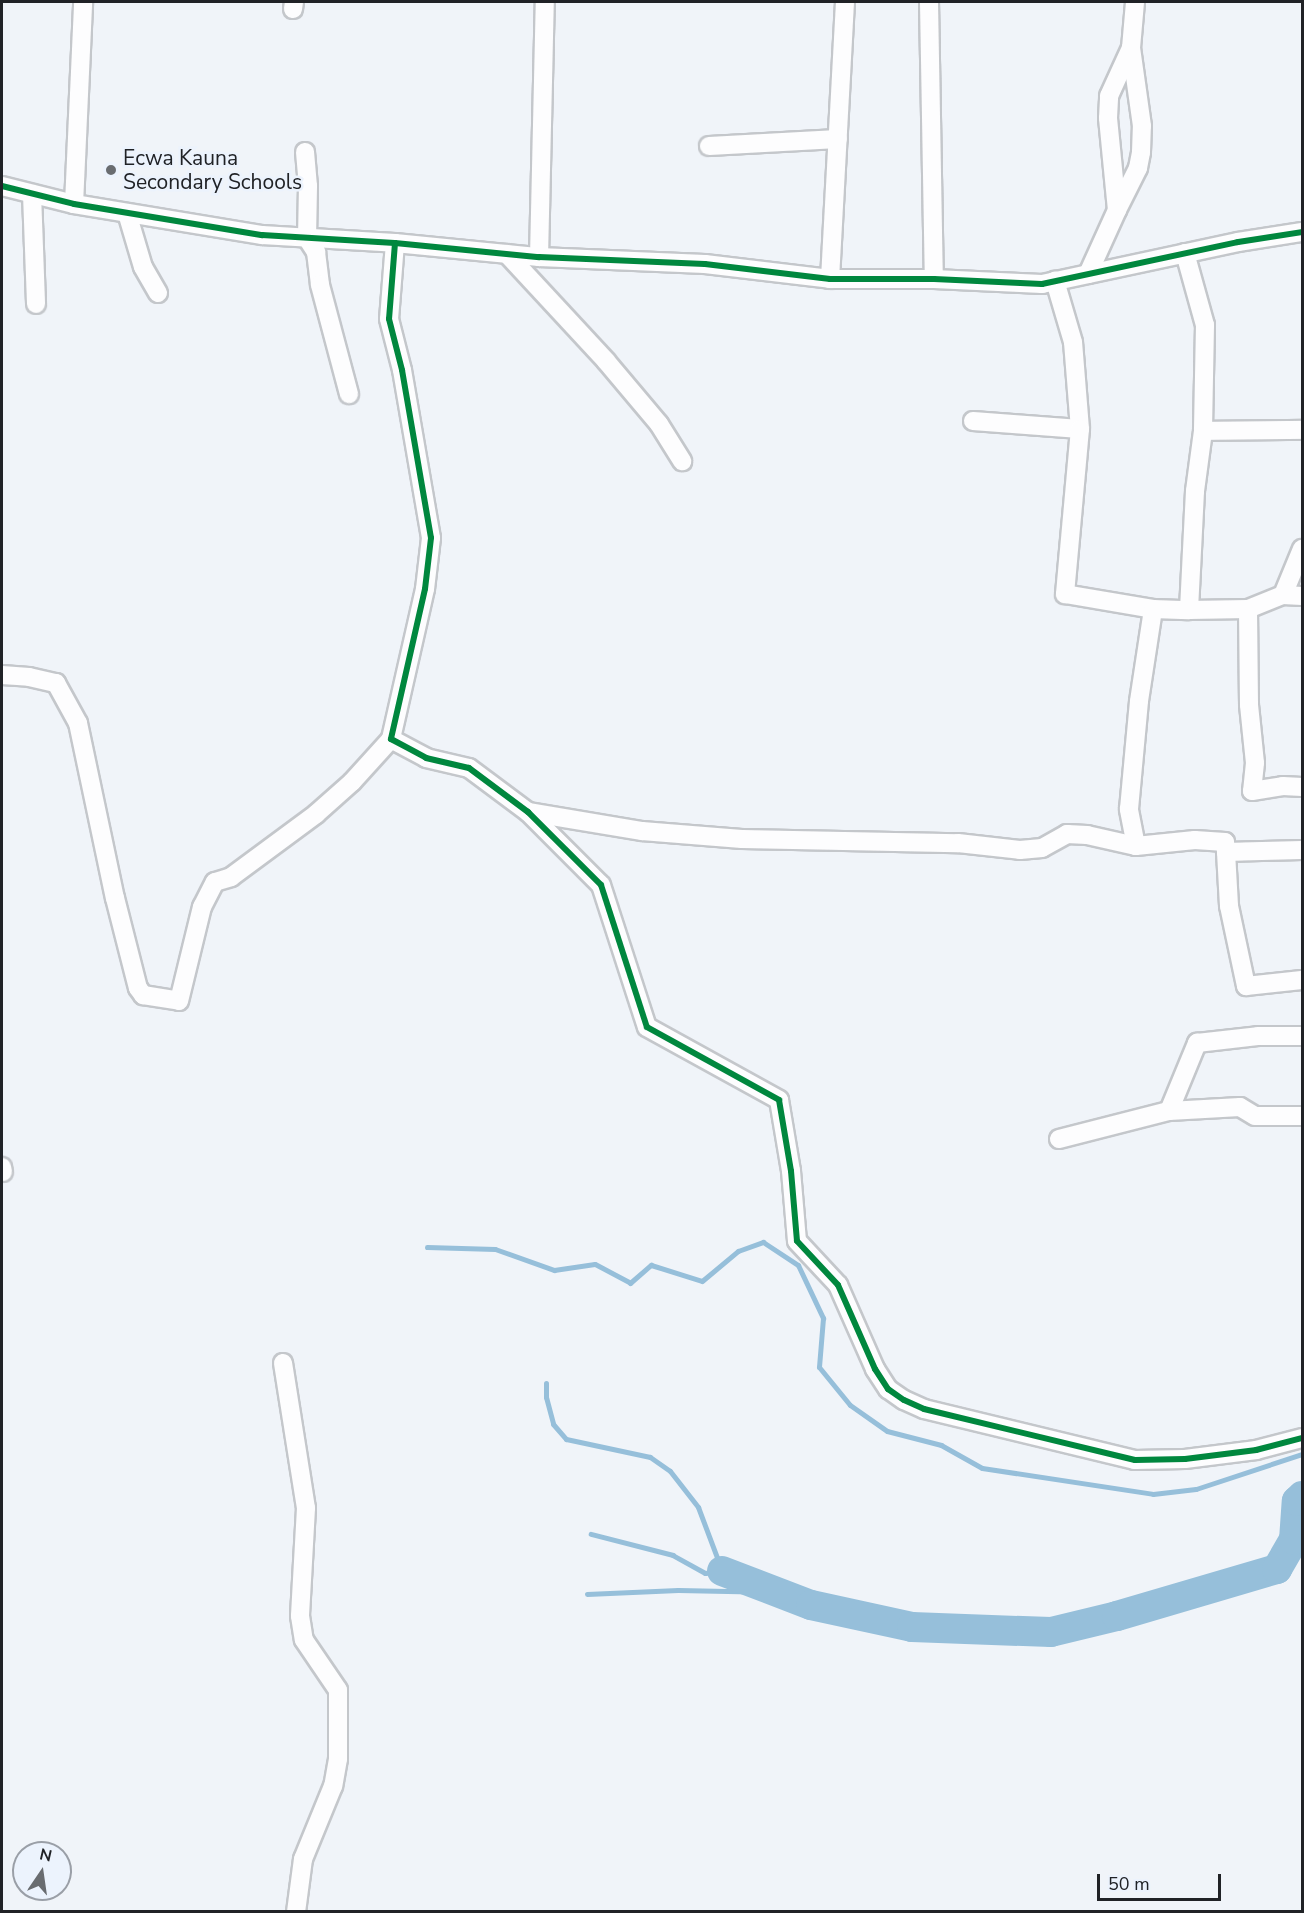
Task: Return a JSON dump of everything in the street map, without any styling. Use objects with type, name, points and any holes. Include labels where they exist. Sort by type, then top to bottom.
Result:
[{"type":"street","points":[[74,204],[83,2]]},
{"type":"street","points":[[539,257],[545,2]]},
{"type":"street","points":[[830,279],[845,2]]},
{"type":"street","points":[[929,2],[934,279]]},
{"type":"street","points":[[1088,274],[1138,168],[1141,152],[1142,126],[1131,48],[1135,2]]},
{"type":"street","points":[[1117,210],[1108,118],[1109,96],[1131,48]]},
{"type":"street","points":[[709,146],[838,139]]},
{"type":"street","points":[[305,152],[308,186],[307,238],[316,252],[320,285],[349,394]]},
{"type":"street","points":[[2,186],[74,204],[230,231],[395,243],[539,257],[705,264],[830,279],[934,279],[1042,284],[1185,253],[1302,232]]},
{"type":"street","points":[[32,194],[36,304]]},
{"type":"street","points":[[127,213],[143,267],[158,293]]},
{"type":"street","points":[[2,675],[29,676],[56,684],[78,723],[115,898],[138,988],[143,995],[179,1002],[202,907],[215,882],[231,877],[315,814],[352,782],[391,739],[425,589],[431,538],[402,370],[389,319],[395,243]]},
{"type":"street","points":[[1185,253],[1205,325],[1203,431],[1195,491],[1189,610]]},
{"type":"street","points":[[507,254],[606,361],[659,424],[682,461]]},
{"type":"street","points":[[1055,281],[1073,342],[1080,429],[1065,594],[1153,609],[1189,610],[1248,609],[1283,595],[1302,596]]},
{"type":"street","points":[[973,421],[1080,429]]},
{"type":"street","points":[[1203,431],[1302,430]]},
{"type":"street","points":[[1283,595],[1302,549]]},
{"type":"street","points":[[1136,846],[1129,809],[1139,701],[1153,609]]},
{"type":"street","points":[[1248,609],[1249,705],[1255,763],[1252,791],[1283,786],[1302,787]]},
{"type":"street","points":[[391,739],[426,758],[469,768],[528,812],[600,885],[647,1027],[779,1100],[791,1171],[797,1242],[838,1285],[876,1369],[888,1389],[924,1409],[1135,1460],[1209,1456],[1256,1450],[1302,1438]]},
{"type":"street","points":[[528,812],[642,831],[742,839],[958,843],[1020,850],[1042,848],[1067,834],[1087,835],[1136,846],[1195,840],[1225,842],[1229,906],[1233,914],[1246,986],[1302,980]]},
{"type":"street","points":[[1226,852],[1302,850]]},
{"type":"street","points":[[1169,1112],[1197,1043],[1258,1036],[1302,1036]]},
{"type":"street","points":[[1059,1139],[1169,1112],[1240,1107],[1255,1116],[1302,1116]]},
{"type":"street","points":[[283,1363],[306,1508],[300,1616],[304,1640],[338,1690],[338,1759],[333,1786],[303,1859],[296,1911]]},
{"type":"waterway","points":[[427,1247],[495,1249],[554,1270],[595,1264],[630,1283],[651,1265],[702,1281],[738,1251],[763,1242],[798,1265],[823,1318],[819,1367],[850,1405],[887,1431],[941,1445],[982,1468],[1153,1494],[1196,1489],[1302,1454]]},
{"type":"waterway","points":[[546,1383],[546,1397],[553,1424],[566,1439],[650,1457],[670,1471],[698,1507],[722,1571],[705,1573],[673,1555],[591,1534]]},
{"type":"waterway","points":[[722,1571],[811,1605],[912,1627],[1051,1632],[1117,1616],[1277,1569],[1294,1540],[1297,1501],[1302,1496]]},
{"type":"waterway","points":[[587,1594],[678,1590],[778,1592]]},
{"type":"cycle path","points":[[2,186],[74,204],[262,235],[395,243],[539,257],[705,264],[830,279],[934,279],[1042,284],[1238,242],[1302,232]]},
{"type":"cycle path","points":[[395,243],[389,319],[402,370],[431,538],[425,589],[391,739],[426,758],[469,768],[528,812],[601,885],[647,1027],[779,1100],[791,1171],[797,1241],[838,1285],[875,1369],[888,1389],[904,1400],[924,1409],[1135,1460],[1185,1459],[1256,1450],[1302,1438]]},
{"type":"place","name":"Ecwa Kauna Secondary Schools","points":[[111,170]]}]
